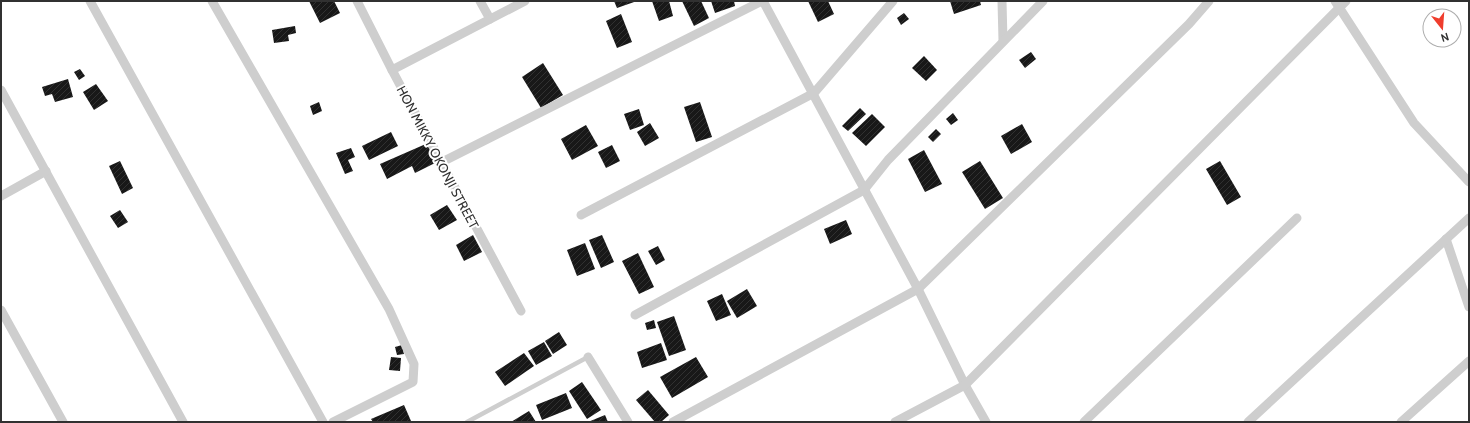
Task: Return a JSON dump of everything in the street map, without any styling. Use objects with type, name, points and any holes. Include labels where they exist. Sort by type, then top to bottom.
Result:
[{"type":"street","points":[[90,1],[323,422]]},
{"type":"street","points":[[212,1],[389,309],[414,364],[413,382],[333,422]]},
{"type":"street","name":"HON MIKKY OKONJI STREET","points":[[358,1],[392,70],[521,311]]},
{"type":"street","points":[[480,1],[490,19]]},
{"type":"street","points":[[392,70],[525,1]]},
{"type":"street","points":[[442,162],[762,1],[814,93],[864,190],[918,289],[965,385],[986,422]]},
{"type":"street","points":[[581,215],[814,93],[893,1]]},
{"type":"street","points":[[1002,1],[1003,41]]},
{"type":"street","points":[[635,315],[864,190],[888,160],[1042,1]]},
{"type":"street","points":[[673,422],[918,289],[1189,24],[1209,1]]},
{"type":"street","points":[[895,422],[965,385],[1341,3],[1414,123],[1469,182]]},
{"type":"street","points":[[1,90],[183,422]]},
{"type":"street","points":[[1,196],[46,171]]},
{"type":"street","points":[[1084,422],[1297,218]]},
{"type":"street","points":[[1248,422],[1469,218]]},
{"type":"street","points":[[1446,239],[1469,307]]},
{"type":"street","points":[[1,310],[63,422]]},
{"type":"street","points":[[588,357],[628,422]]},
{"type":"street","points":[[1401,422],[1469,361]]},
{"type":"lane","points":[[468,422],[588,357]]},
{"type":"building","points":[[309,1],[334,1],[340,13],[320,23]]},
{"type":"building","points":[[614,1],[637,1],[617,8]]},
{"type":"building","points":[[652,1],[669,1],[673,16],[659,21]]},
{"type":"building","points":[[682,1],[701,1],[709,18],[694,26]]},
{"type":"building","points":[[711,1],[734,1],[735,6],[715,13]]},
{"type":"building","points":[[808,1],[828,1],[834,14],[818,22]]},
{"type":"building","points":[[950,1],[980,1],[981,5],[954,14]]},
{"type":"building","points":[[904,13],[909,19],[901,25],[897,18]]},
{"type":"building","points":[[621,14],[632,42],[617,48],[606,21]]},
{"type":"building","points":[[295,26],[296,33],[288,35],[289,41],[274,43],[272,30]]},
{"type":"building","points":[[1031,52],[1036,59],[1025,68],[1019,60]]},
{"type":"building","points":[[924,56],[937,70],[926,81],[912,68]]},
{"type":"building","points":[[543,63],[563,95],[541,108],[522,77]]},
{"type":"building","points":[[80,69],[85,76],[79,80],[74,72]]},
{"type":"building","points":[[68,79],[73,97],[55,102],[52,94],[45,96],[42,87]]},
{"type":"building","points":[[96,84],[108,101],[94,110],[83,92]]},
{"type":"building","points":[[319,102],[322,111],[313,115],[310,106]]},
{"type":"building","points":[[700,102],[712,137],[696,142],[684,107]]},
{"type":"building","points":[[860,108],[866,114],[848,131],[842,126]]},
{"type":"building","points":[[639,109],[644,125],[630,130],[624,114]]},
{"type":"building","points":[[953,113],[958,120],[951,125],[946,119]]},
{"type":"building","points":[[872,114],[885,127],[866,146],[852,133]]},
{"type":"building","points":[[650,123],[659,138],[645,146],[637,132]]},
{"type":"building","points":[[1022,124],[1032,142],[1011,154],[1001,136]]},
{"type":"building","points":[[586,125],[598,146],[572,160],[561,139]]},
{"type":"building","points":[[936,129],[941,134],[933,142],[928,137]]},
{"type":"building","points":[[391,132],[398,146],[369,160],[362,146]]},
{"type":"building","points":[[428,143],[437,162],[415,173],[412,166],[387,179],[380,164]]},
{"type":"building","points":[[612,145],[620,161],[606,168],[598,152]]},
{"type":"building","points":[[351,148],[355,157],[348,160],[353,171],[345,174],[336,153]]},
{"type":"building","points":[[924,150],[942,184],[925,192],[908,159]]},
{"type":"building","points":[[120,161],[133,188],[122,194],[109,166]]},
{"type":"building","points":[[980,161],[1003,198],[985,209],[962,172]]},
{"type":"building","points":[[1220,161],[1241,197],[1227,205],[1206,169]]},
{"type":"building","points":[[447,205],[457,220],[439,230],[430,215]]},
{"type":"building","points":[[120,210],[128,222],[118,228],[110,216]]},
{"type":"building","points":[[846,220],[852,234],[830,244],[824,229]]},
{"type":"building","points":[[473,235],[482,252],[464,261],[456,245]]},
{"type":"building","points":[[602,235],[614,262],[601,268],[589,240]]},
{"type":"building","points":[[585,243],[595,269],[577,276],[567,250]]},
{"type":"building","points":[[658,246],[665,260],[656,265],[648,251]]},
{"type":"building","points":[[638,253],[654,287],[639,294],[622,261]]},
{"type":"building","points":[[747,289],[757,306],[737,318],[727,301]]},
{"type":"building","points":[[722,294],[731,315],[716,321],[707,301]]},
{"type":"building","points":[[674,316],[686,350],[669,356],[657,322]]},
{"type":"building","points":[[654,320],[656,328],[647,330],[645,323]]},
{"type":"building","points":[[559,332],[567,345],[553,354],[545,341]]},
{"type":"building","points":[[544,342],[552,356],[536,365],[528,351]]},
{"type":"building","points":[[661,343],[667,360],[642,368],[637,352]]},
{"type":"building","points":[[402,345],[404,354],[397,355],[395,347]]},
{"type":"building","points":[[524,353],[534,366],[505,386],[495,372]]},
{"type":"building","points":[[391,357],[401,358],[400,371],[389,370]]},
{"type":"building","points":[[696,357],[708,377],[672,398],[660,377]]},
{"type":"building","points":[[582,382],[601,410],[587,419],[569,391]]},
{"type":"building","points":[[648,390],[669,415],[661,422],[655,422],[636,400]]},
{"type":"building","points":[[566,393],[572,408],[542,420],[536,405]]},
{"type":"building","points":[[404,405],[411,421],[373,422],[371,419]]},
{"type":"building","points":[[529,411],[536,422],[511,422]]},
{"type":"building","points":[[605,415],[608,422],[588,422]]}]
